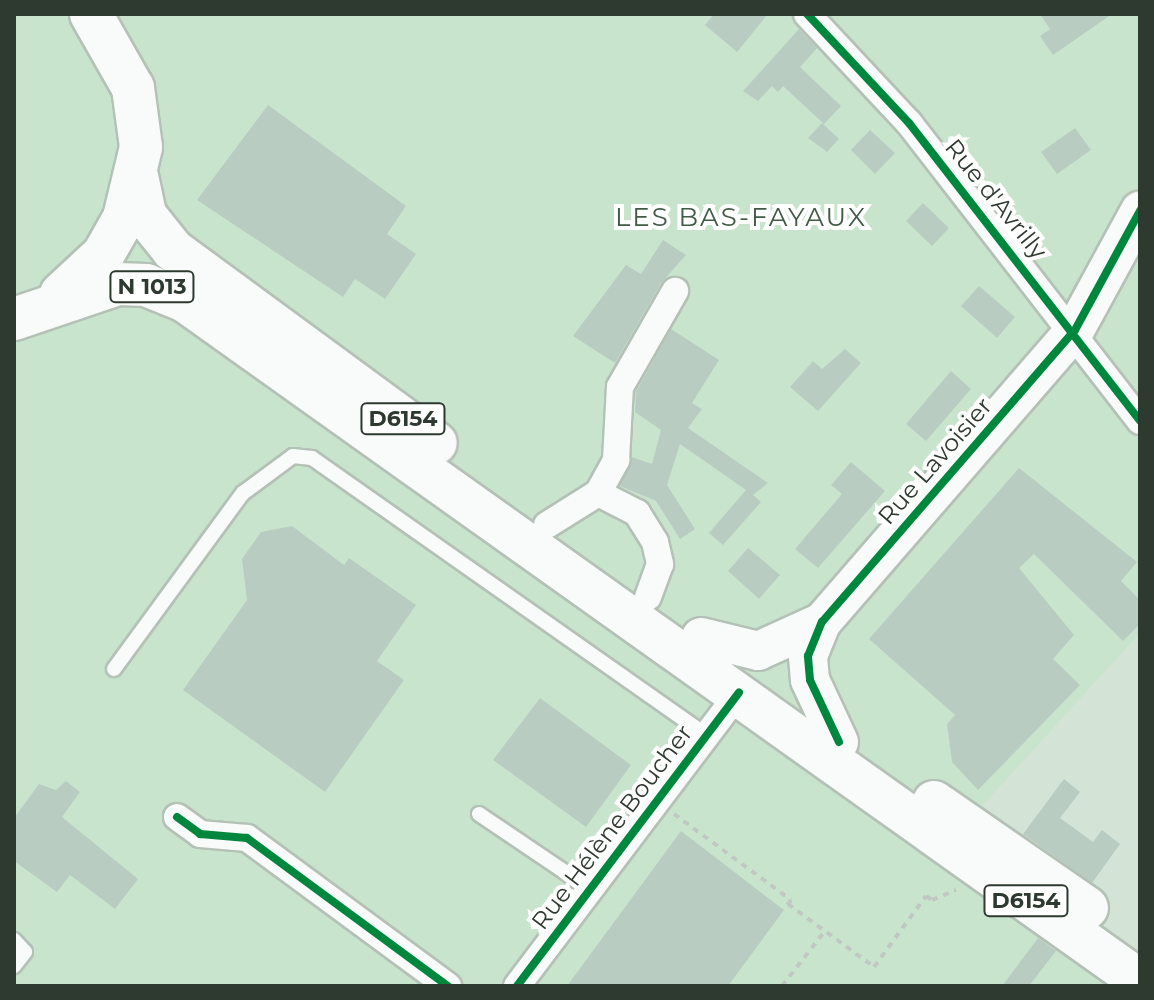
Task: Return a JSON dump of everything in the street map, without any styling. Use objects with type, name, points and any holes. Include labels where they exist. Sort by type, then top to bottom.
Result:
[{"type":"main road","name":"D6154","points":[[25,314],[73,286],[103,255],[124,218],[137,176],[141,147],[133,88],[91,14]]},
{"type":"main road","name":"D6154","points":[[137,176],[145,215],[173,250],[648,597],[839,742],[1140,945]]},
{"type":"main road","name":"N 1013","points":[[25,314],[91,288],[146,285],[185,301],[255,350]]},
{"type":"main road","name":"D6154","points":[[255,350],[739,692],[1140,981]]},
{"type":"street","name":"Rue d'Avrilly","points":[[807,14],[909,123],[1075,330],[1140,421]]},
{"type":"street","name":"Rue Lavoisier","points":[[839,742],[810,680],[808,656],[822,622],[1075,330],[1140,211]]},
{"type":"street","points":[[547,525],[598,493],[616,460],[620,387],[675,291]]},
{"type":"street","points":[[598,493],[637,513],[655,542],[660,564],[648,597]]},
{"type":"street","name":"Rue Lavoisier","points":[[701,637],[758,651],[780,646],[822,622]]},
{"type":"street","name":"Rue Hélène Boucher","points":[[517,986],[590,889],[667,798],[706,735],[739,692]]},
{"type":"street","points":[[177,817],[200,834],[247,838],[448,986]]},
{"type":"lane","points":[[114,669],[243,493],[269,469],[302,457],[563,630],[706,735]]},
{"type":"lane","points":[[479,814],[590,889]]},
{"type":"lane","points":[[14,940],[25,952],[14,966]]},
{"type":"path","points":[[667,798],[791,900],[784,910]]},
{"type":"path","points":[[788,904],[874,967],[926,896],[932,900],[969,884]]},
{"type":"path","points":[[782,986],[825,931]]},
{"type":"shaded area","points":[[14,14],[1140,14],[1140,633],[964,826],[1140,986],[14,986]]},
{"type":"building","points":[[714,14],[768,14],[737,52],[705,25]]},
{"type":"building","points":[[1040,14],[1112,14],[1053,55],[1040,36],[1050,29]]},
{"type":"building","points":[[799,29],[817,48],[800,67],[841,106],[824,124],[783,86],[778,92],[772,86],[758,101],[743,91]]},
{"type":"building","points":[[268,105],[406,206],[387,234],[416,254],[385,299],[355,279],[343,297],[197,200]]},
{"type":"building","points":[[822,123],[839,139],[827,152],[808,138]]},
{"type":"building","points":[[1075,128],[1091,150],[1057,174],[1041,152]]},
{"type":"building","points":[[870,130],[895,153],[875,174],[851,150]]},
{"type":"building","points":[[923,203],[949,228],[932,246],[906,221]]},
{"type":"building","points":[[663,240],[686,255],[661,283],[615,363],[573,336],[626,265],[641,274]]},
{"type":"building","points":[[979,286],[1015,317],[997,338],[961,306]]},
{"type":"building","points":[[671,329],[719,360],[692,403],[702,409],[688,428],[768,483],[753,495],[761,502],[723,545],[709,533],[746,490],[680,444],[667,485],[695,529],[680,539],[656,501],[620,486],[632,457],[652,464],[661,430],[635,412],[636,392]]},
{"type":"building","points":[[845,349],[861,363],[818,411],[790,387],[813,361],[822,369]]},
{"type":"building","points":[[951,371],[971,389],[926,441],[906,424]]},
{"type":"building","points":[[851,462],[885,491],[818,568],[795,549],[842,494],[831,485]]},
{"type":"building","points":[[1019,468],[1137,562],[1121,581],[1140,600],[1140,624],[1123,641],[1034,554],[1019,568],[1074,635],[1053,659],[1080,685],[978,790],[952,762],[947,724],[955,715],[869,639]]},
{"type":"building","points":[[292,526],[344,565],[349,558],[416,605],[377,661],[404,680],[325,792],[183,690],[247,600],[242,559],[261,532]]},
{"type":"building","points":[[748,548],[780,575],[759,599],[728,571]]},
{"type":"building","points":[[540,698],[631,765],[586,827],[493,760]]},
{"type":"building","points":[[1064,779],[1080,792],[1060,818],[1093,842],[1102,830],[1120,844],[1092,883],[1023,834]]},
{"type":"building","points":[[66,781],[80,792],[62,817],[138,879],[115,909],[70,875],[57,892],[14,861],[14,818],[39,784],[56,790]]},
{"type":"building","points":[[681,831],[784,910],[728,986],[567,986]]},
{"type":"building","points":[[1038,938],[1056,951],[1029,986],[1002,986]]},
{"type":"cycle path","points":[[807,14],[909,123],[1140,421]]},
{"type":"cycle path","points":[[839,742],[810,680],[808,656],[822,622],[1075,330],[1140,211]]},
{"type":"cycle path","points":[[517,986],[739,692]]},
{"type":"cycle path","points":[[177,817],[200,834],[247,838],[448,986]]},
{"type":"district","name":"LES BAS-FAYAUX","points":[[741,218]]}]
